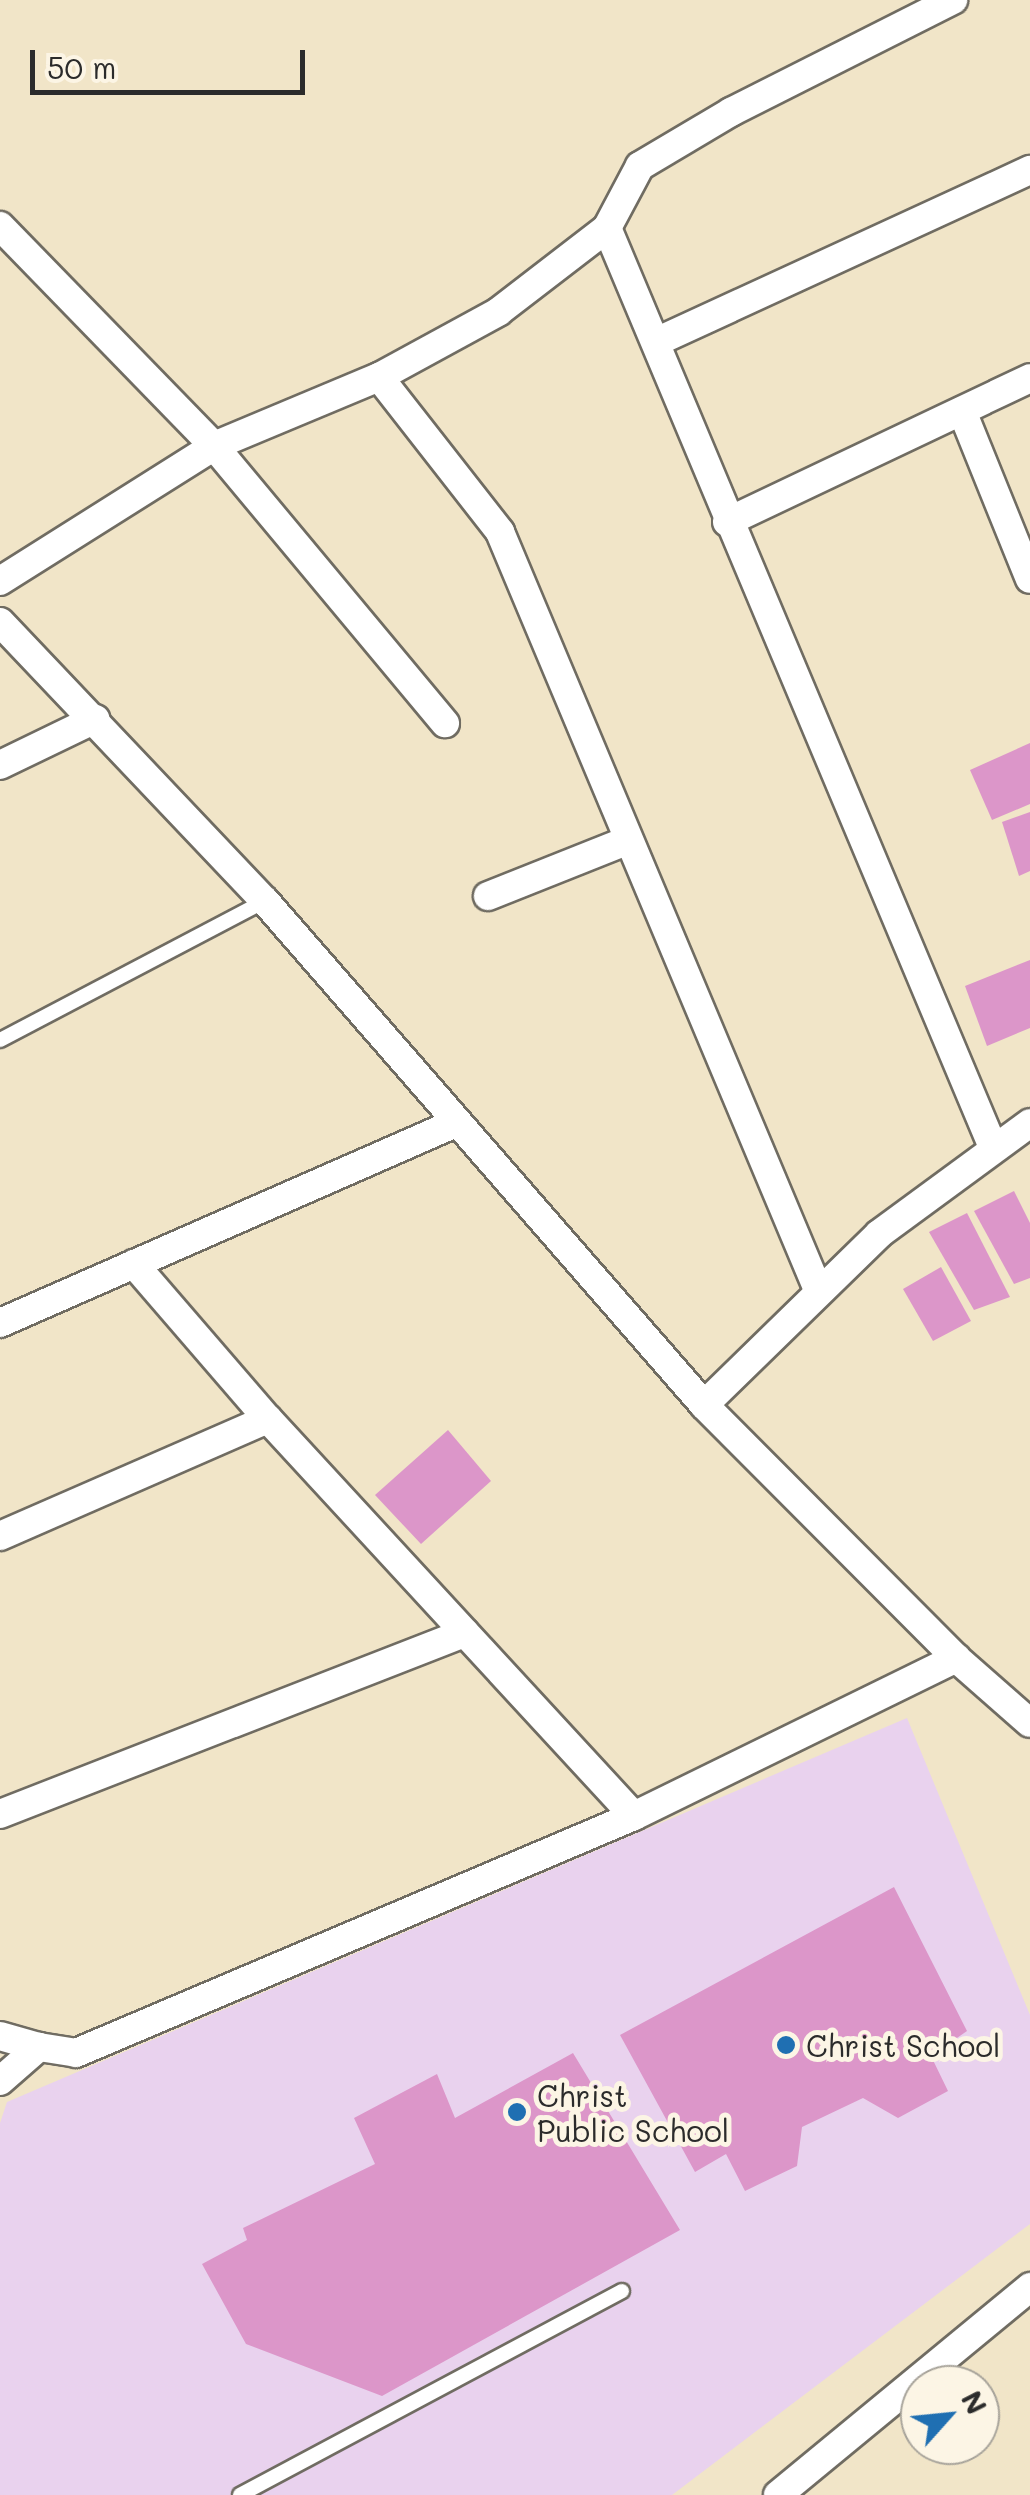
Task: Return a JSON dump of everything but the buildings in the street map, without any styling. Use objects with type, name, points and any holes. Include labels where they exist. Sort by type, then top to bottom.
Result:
[{"type":"street","points":[[0,581],[214,446],[379,377],[498,312],[607,228],[640,166],[731,112],[954,0]]},
{"type":"street","points":[[656,342],[1030,170]]},
{"type":"street","points":[[0,226],[214,446],[445,723]]},
{"type":"street","points":[[607,228],[727,522],[993,1146]]},
{"type":"street","points":[[379,377],[500,532],[626,841],[819,1292]]},
{"type":"street","points":[[727,522],[1030,378]]},
{"type":"street","points":[[962,411],[1030,578]]},
{"type":"street","points":[[0,622],[265,902],[454,1124],[704,1405],[956,1658],[1030,1723]]},
{"type":"street","points":[[0,765],[95,719]]},
{"type":"street","points":[[488,896],[626,841]]},
{"type":"street","points":[[704,1405],[879,1234],[993,1146],[1030,1123]]},
{"type":"street","points":[[0,1323],[454,1124]]},
{"type":"street","points":[[134,1264],[268,1419],[634,1816]]},
{"type":"street","points":[[0,1536],[268,1419]]},
{"type":"street","points":[[0,1814],[465,1633]]},
{"type":"street","points":[[0,2036],[76,2053],[634,1816],[956,1658]]},
{"type":"street","points":[[0,2080],[39,2047]]},
{"type":"street","points":[[778,2495],[1030,2287]]},
{"type":"lane","points":[[0,1040],[265,902]]},
{"type":"lane","points":[[240,2495],[622,2291]]},
{"type":"shaded area","name":"Christ Public School","points":[[907,1718],[1030,2015],[1030,2224],[672,2495],[0,2495],[0,2123],[7,2102]]},
{"type":"place","name":"Christ School","points":[[786,2045]]},
{"type":"place","name":"Christ Public School","points":[[517,2112]]}]
